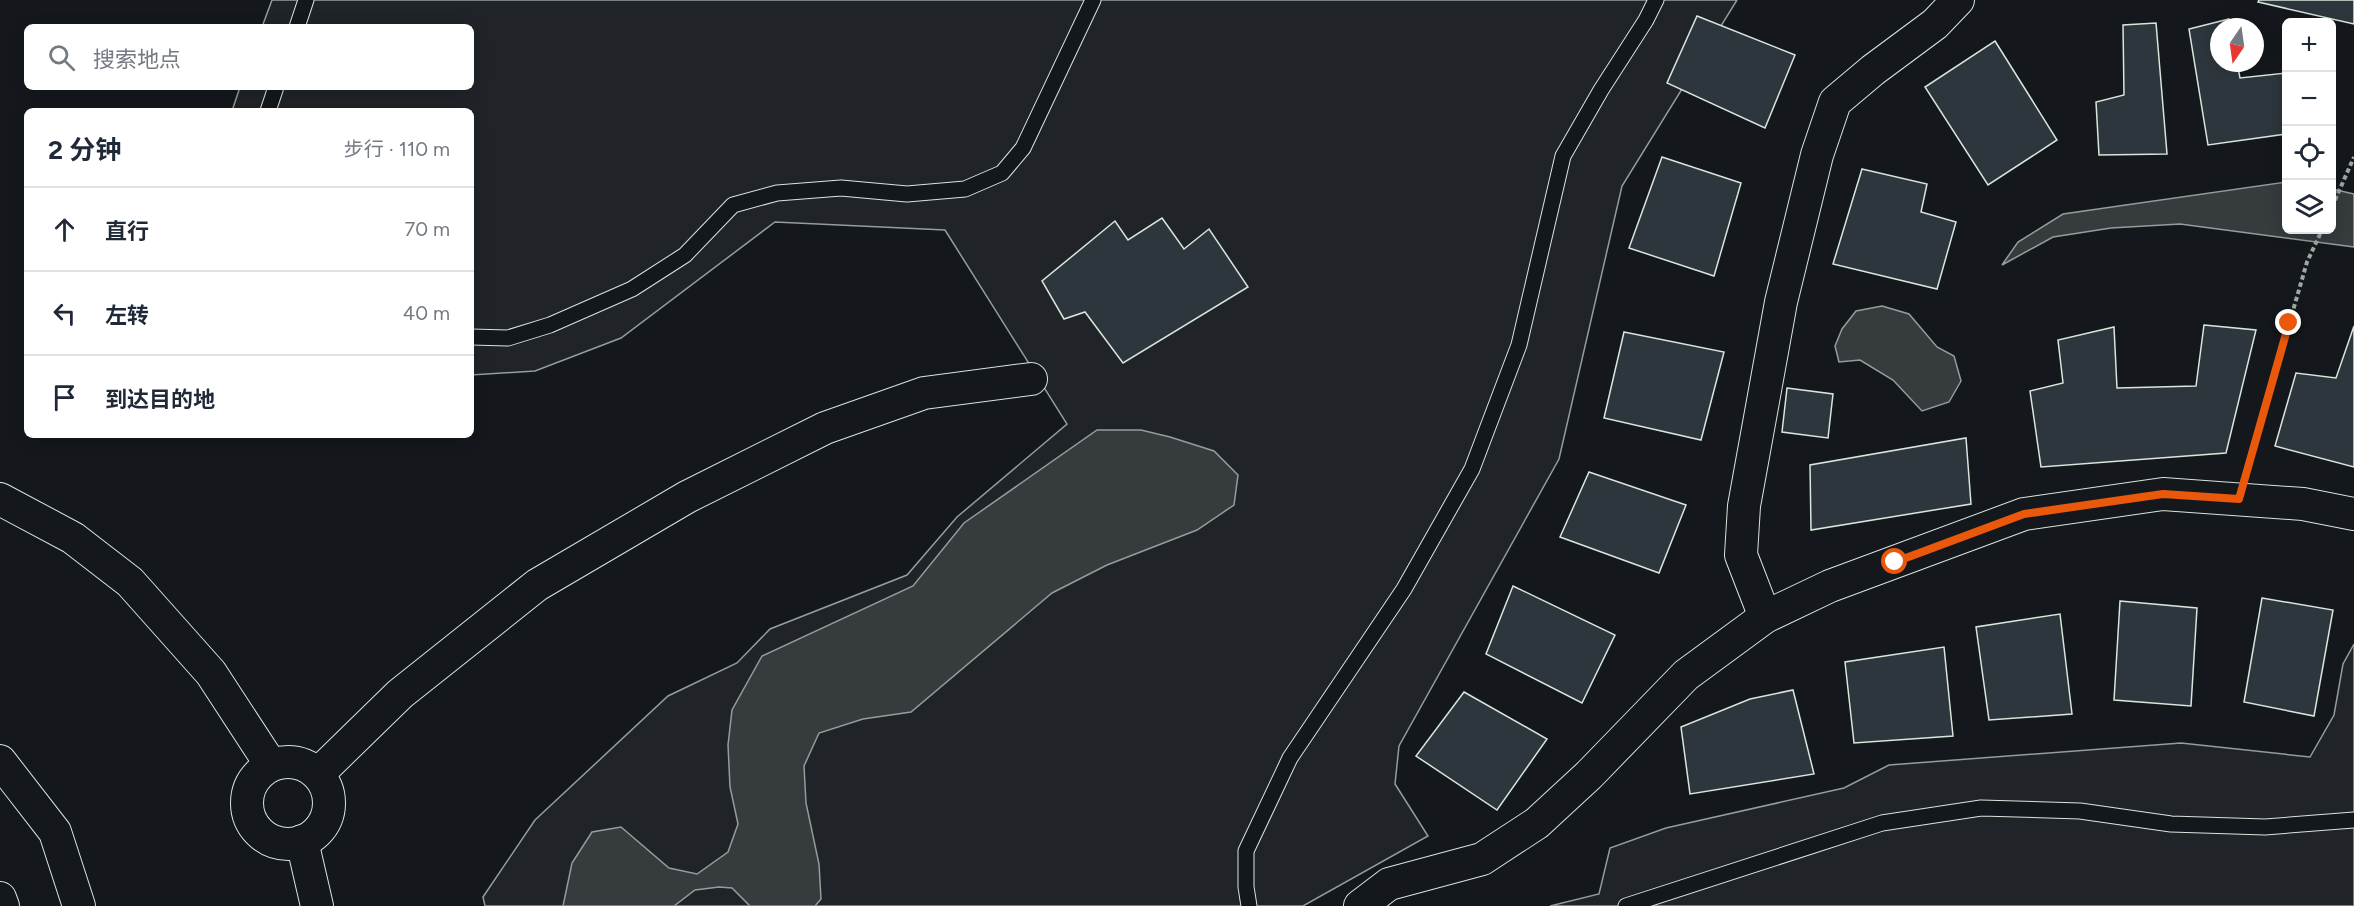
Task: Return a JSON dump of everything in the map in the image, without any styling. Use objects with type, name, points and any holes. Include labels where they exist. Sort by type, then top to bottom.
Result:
[{"type":"street","points":[[1765,617],[1741,555],[1744,506],[1781,302],[1817,155],[1835,102],[1873,70],[1935,24],[1958,0]]},
{"type":"street","points":[[318,774],[400,694],[537,585],[687,497],[825,428],[924,393],[1031,379]]},
{"type":"street","points":[[1360,906],[1389,884],[1482,859],[1537,823],[1589,775],[1686,675],[1765,617],[1830,586],[2024,514],[2163,494],[2303,504],[2354,514]]},
{"type":"street","points":[[0,500],[73,538],[130,582],[211,673],[271,765]]},
{"type":"street","points":[[0,761],[55,832],[79,906]]},
{"type":"street","points":[[283,762],[296,762],[318,774],[329,798],[328,812],[323,824],[314,835],[302,841],[289,843],[275,841],[262,835],[253,825],[248,812],[247,798],[255,779],[271,765],[283,762]]},
{"type":"street","points":[[302,841],[316,906]]},
{"type":"street","points":[[0,898],[3,906]]},
{"type":"lane","points":[[298,24],[306,0]]},
{"type":"lane","points":[[474,337],[508,338],[550,325],[632,289],[685,255],[733,206],[777,193],[841,188],[907,194],[965,189],[1002,173],[1023,148],[1093,0]]},
{"type":"lane","points":[[1249,906],[1246,887],[1246,851],[1290,758],[1404,589],[1472,469],[1519,345],[1563,156],[1656,0]]},
{"type":"lane","points":[[269,108],[275,90]]},
{"type":"lane","points":[[1626,906],[1882,823],[1981,808],[2080,811],[2171,824],[2265,827],[2354,820]]},
{"type":"path","points":[[2336,197],[2354,157]]},
{"type":"path","points":[[2239,499],[2307,262],[2320,234]]},
{"type":"shaded area","points":[[272,0],[1737,0],[1622,186],[1559,459],[1399,746],[1395,784],[1428,836],[1303,906],[485,906],[483,897],[535,820],[668,696],[737,663],[770,629],[907,575],[957,517],[1067,424],[945,230],[775,222],[621,338],[535,371],[474,375],[474,108],[233,108],[239,90],[474,90],[474,24],[263,24]]},
{"type":"shaded area","points":[[2282,183],[2282,234],[2336,234],[2336,190],[2354,194],[2354,247],[2180,224],[2111,228],[2053,237],[2002,265],[2018,242],[2063,214]]},
{"type":"shaded area","points":[[1882,306],[1909,314],[1937,347],[1954,356],[1961,381],[1949,402],[1922,411],[1893,380],[1860,360],[1839,362],[1835,346],[1842,329],[1856,311]]},
{"type":"shaded area","points":[[1097,430],[1141,430],[1214,451],[1238,475],[1234,505],[1197,530],[1107,565],[1052,593],[911,712],[863,719],[819,733],[804,766],[806,803],[819,864],[821,899],[815,906],[750,906],[732,888],[719,887],[695,890],[674,906],[563,906],[572,863],[592,832],[621,827],[669,868],[697,874],[728,852],[738,824],[730,787],[728,745],[732,710],[762,656],[913,586],[964,523]]},
{"type":"shaded area","points":[[2354,644],[2354,906],[1550,906],[1599,894],[1610,848],[1666,828],[1844,788],[1889,765],[2181,743],[2310,757],[2334,715],[2343,664]]},
{"type":"building","points":[[2259,0],[2354,0],[2354,24],[2336,18],[2258,2]]},
{"type":"building","points":[[1697,16],[1795,55],[1765,128],[1667,83]]},
{"type":"building","points":[[2156,23],[2167,154],[2099,155],[2096,102],[2124,95],[2123,25]]},
{"type":"building","points":[[2210,24],[2210,72],[2239,72],[2240,78],[2282,73],[2282,135],[2208,145],[2189,29]]},
{"type":"building","points":[[1995,41],[2057,140],[1988,185],[1925,87]]},
{"type":"building","points":[[1662,157],[1741,183],[1714,276],[1629,248]]},
{"type":"building","points":[[1862,169],[1927,184],[1921,212],[1956,222],[1937,289],[1833,264]]},
{"type":"building","points":[[1162,218],[1184,249],[1209,229],[1248,287],[1123,363],[1085,312],[1064,319],[1042,281],[1115,221],[1128,240]]},
{"type":"building","points":[[2204,325],[2256,330],[2226,453],[2041,467],[2030,391],[2063,383],[2058,340],[2114,327],[2117,388],[2196,386]]},
{"type":"building","points":[[2354,326],[2354,467],[2275,446],[2296,373],[2336,378]]},
{"type":"building","points":[[1624,332],[1724,352],[1701,440],[1604,418]]},
{"type":"building","points":[[1787,388],[1833,394],[1828,438],[1782,432]]},
{"type":"building","points":[[1966,438],[1971,504],[1811,530],[1810,465]]},
{"type":"building","points":[[1589,472],[1686,505],[1659,573],[1560,537]]},
{"type":"building","points":[[1513,586],[1615,635],[1582,703],[1486,654]]},
{"type":"building","points":[[2262,598],[2333,610],[2314,716],[2244,702]]},
{"type":"building","points":[[2120,601],[2197,608],[2191,706],[2114,700]]},
{"type":"building","points":[[2060,614],[2072,714],[1989,720],[1976,627]]},
{"type":"building","points":[[1944,647],[1953,736],[1854,743],[1845,662]]},
{"type":"building","points":[[1793,690],[1814,774],[1690,794],[1681,727],[1750,699]]},
{"type":"building","points":[[1464,692],[1547,739],[1497,810],[1416,756]]},
{"type":"route","points":[[1895,562],[2024,514],[2163,494],[2239,499],[2289,323]]}]
